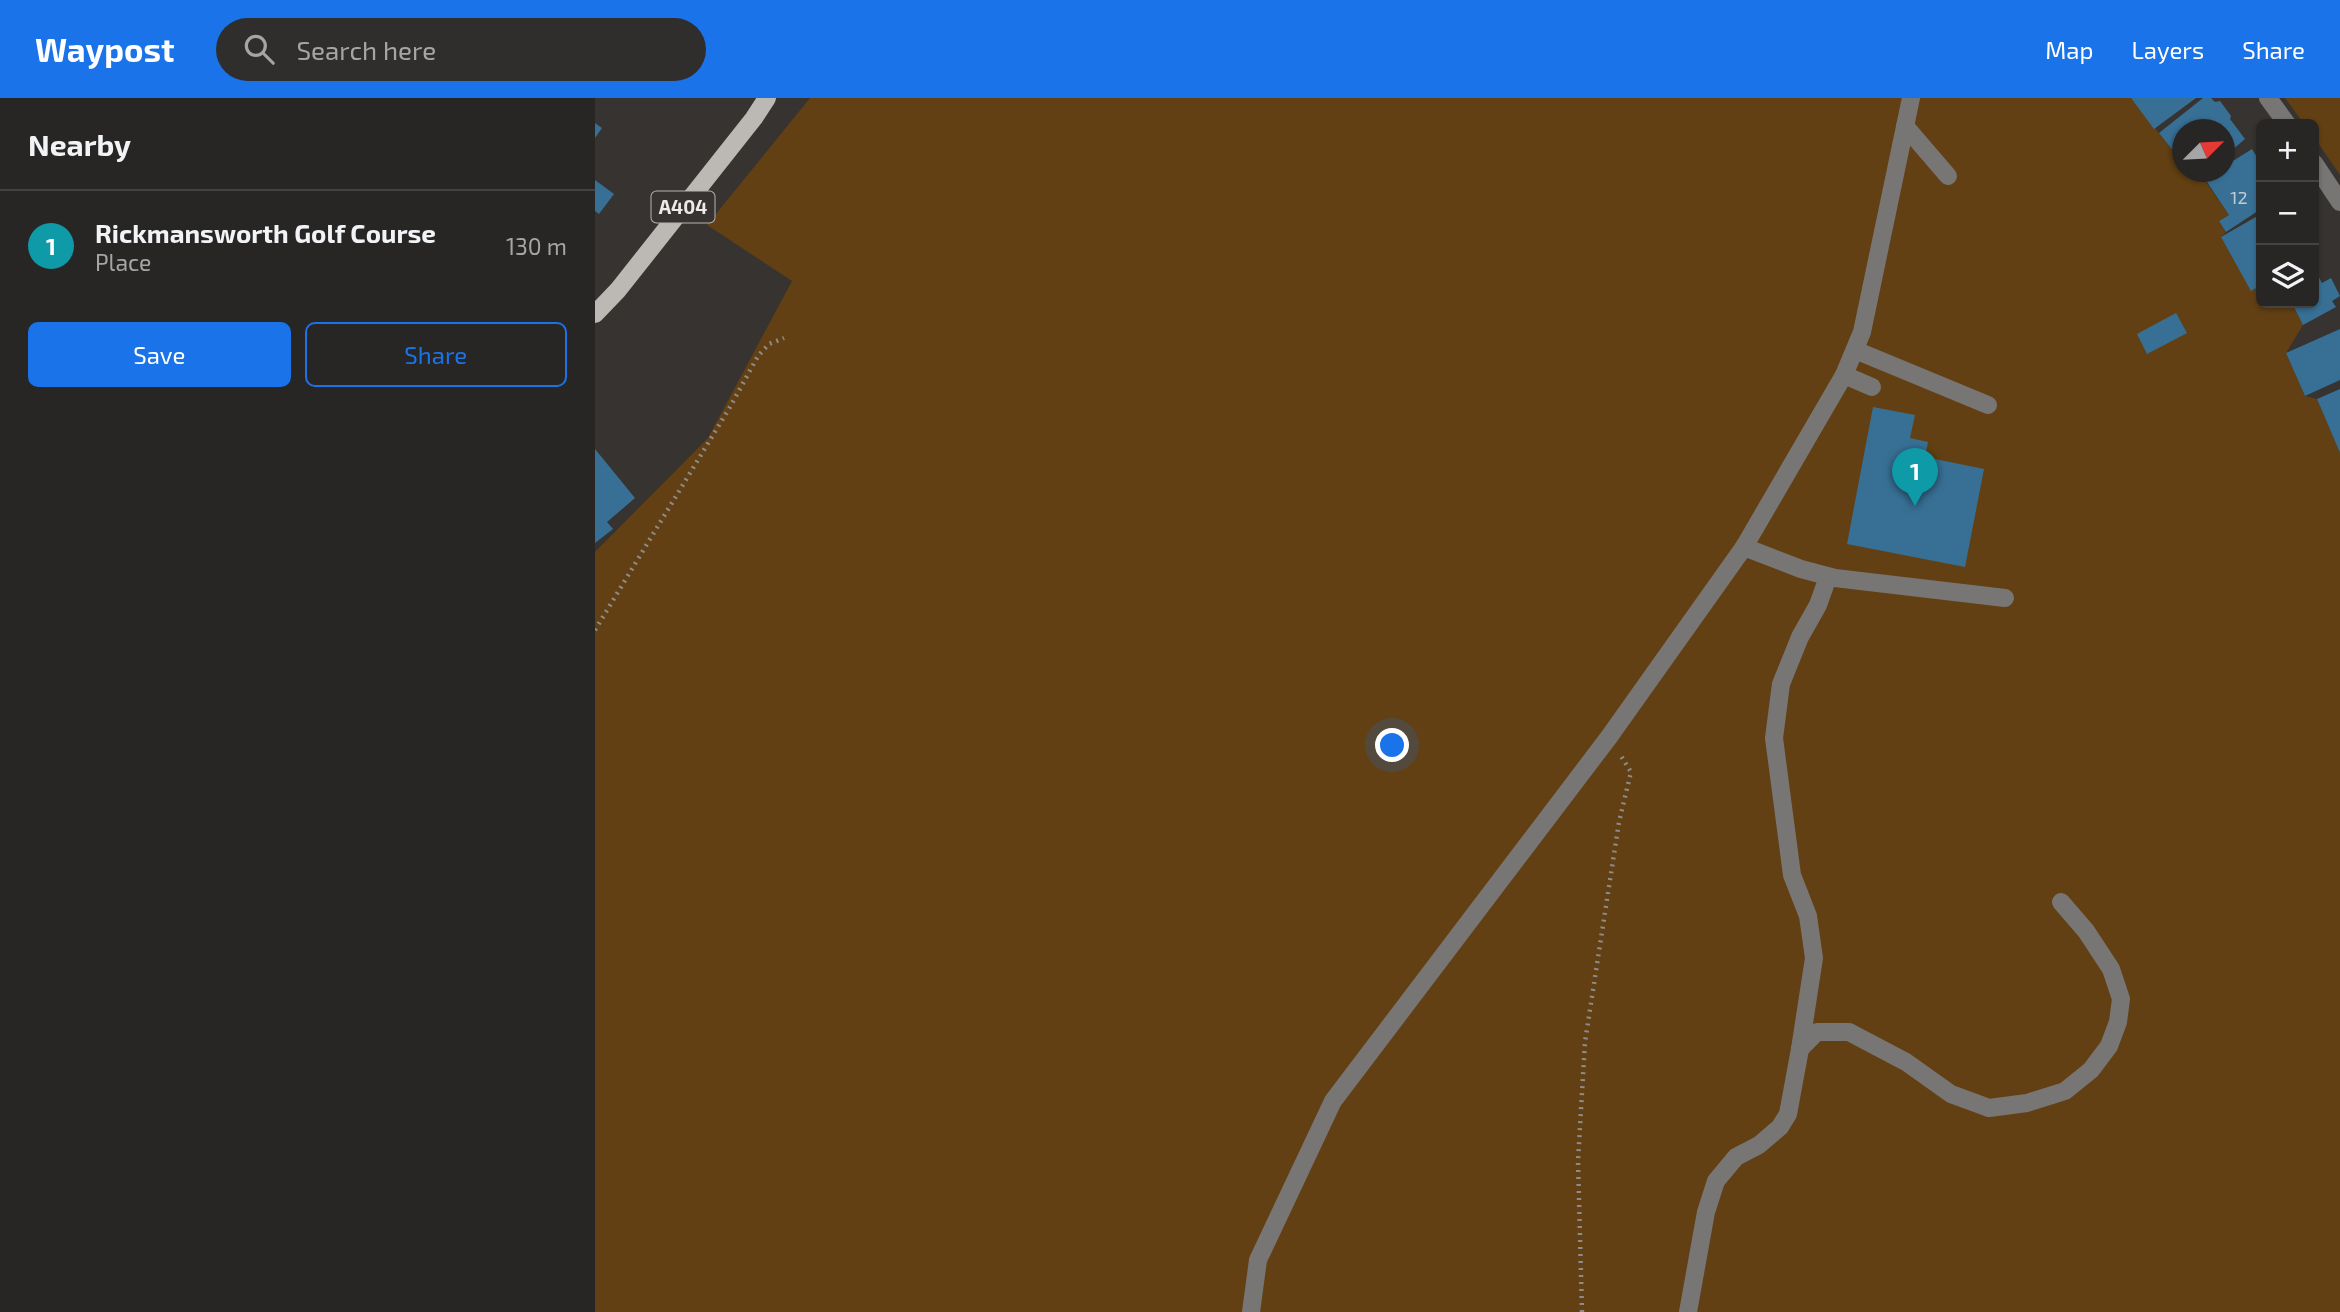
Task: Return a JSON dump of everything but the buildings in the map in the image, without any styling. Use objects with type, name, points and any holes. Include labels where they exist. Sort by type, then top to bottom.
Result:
[{"type":"main road","name":"A404","points":[[595,314],[618,290],[767,98]]},
{"type":"street","points":[[1251,1312],[1258,1260],[1333,1101],[1609,737],[1744,547],[1844,375],[1862,332],[1911,98]]},
{"type":"street","points":[[2268,98],[2283,119]]},
{"type":"street","points":[[1905,126],[1948,176]]},
{"type":"street","points":[[2319,170],[2340,202]]},
{"type":"street","points":[[1855,351],[1988,405]]},
{"type":"street","points":[[1844,375],[1872,387]]},
{"type":"street","points":[[1744,547],[1828,577],[2005,598]]},
{"type":"street","points":[[1688,1312],[1706,1212],[1716,1181],[1736,1157],[1759,1145],[1780,1127],[1787,1114],[1800,1049],[1814,958],[1808,916],[1792,875],[1774,738],[1781,684],[1800,637],[1818,605],[1828,577]]},
{"type":"street","points":[[1800,1049],[1817,1032],[1849,1032],[1906,1062],[1951,1094],[1989,1108],[2028,1103],[2065,1091],[2091,1070],[2109,1046],[2118,1022],[2121,999],[2111,969],[2086,931],[2061,902]]},
{"type":"path","points":[[595,630],[758,356],[769,344],[783,338]]},
{"type":"path","points":[[1582,1312],[1578,1161],[1585,1042],[1619,822],[1631,772],[1609,737]]},
{"type":"shaded area","points":[[810,98],[2131,98],[2172,149],[2172,182],[2206,182],[2229,215],[2219,221],[2226,232],[2221,237],[2251,290],[2256,288],[2256,308],[2294,308],[2303,325],[2286,353],[2305,396],[2317,399],[2340,453],[2340,1312],[595,1312],[595,552],[708,438],[792,281],[707,225]]},
{"type":"shaded area","points":[[2285,98],[2340,98],[2340,175],[2319,144],[2319,119],[2300,119]]},
{"type":"place","name":"Rickmansworth Golf Course","points":[[1915,506]]}]
